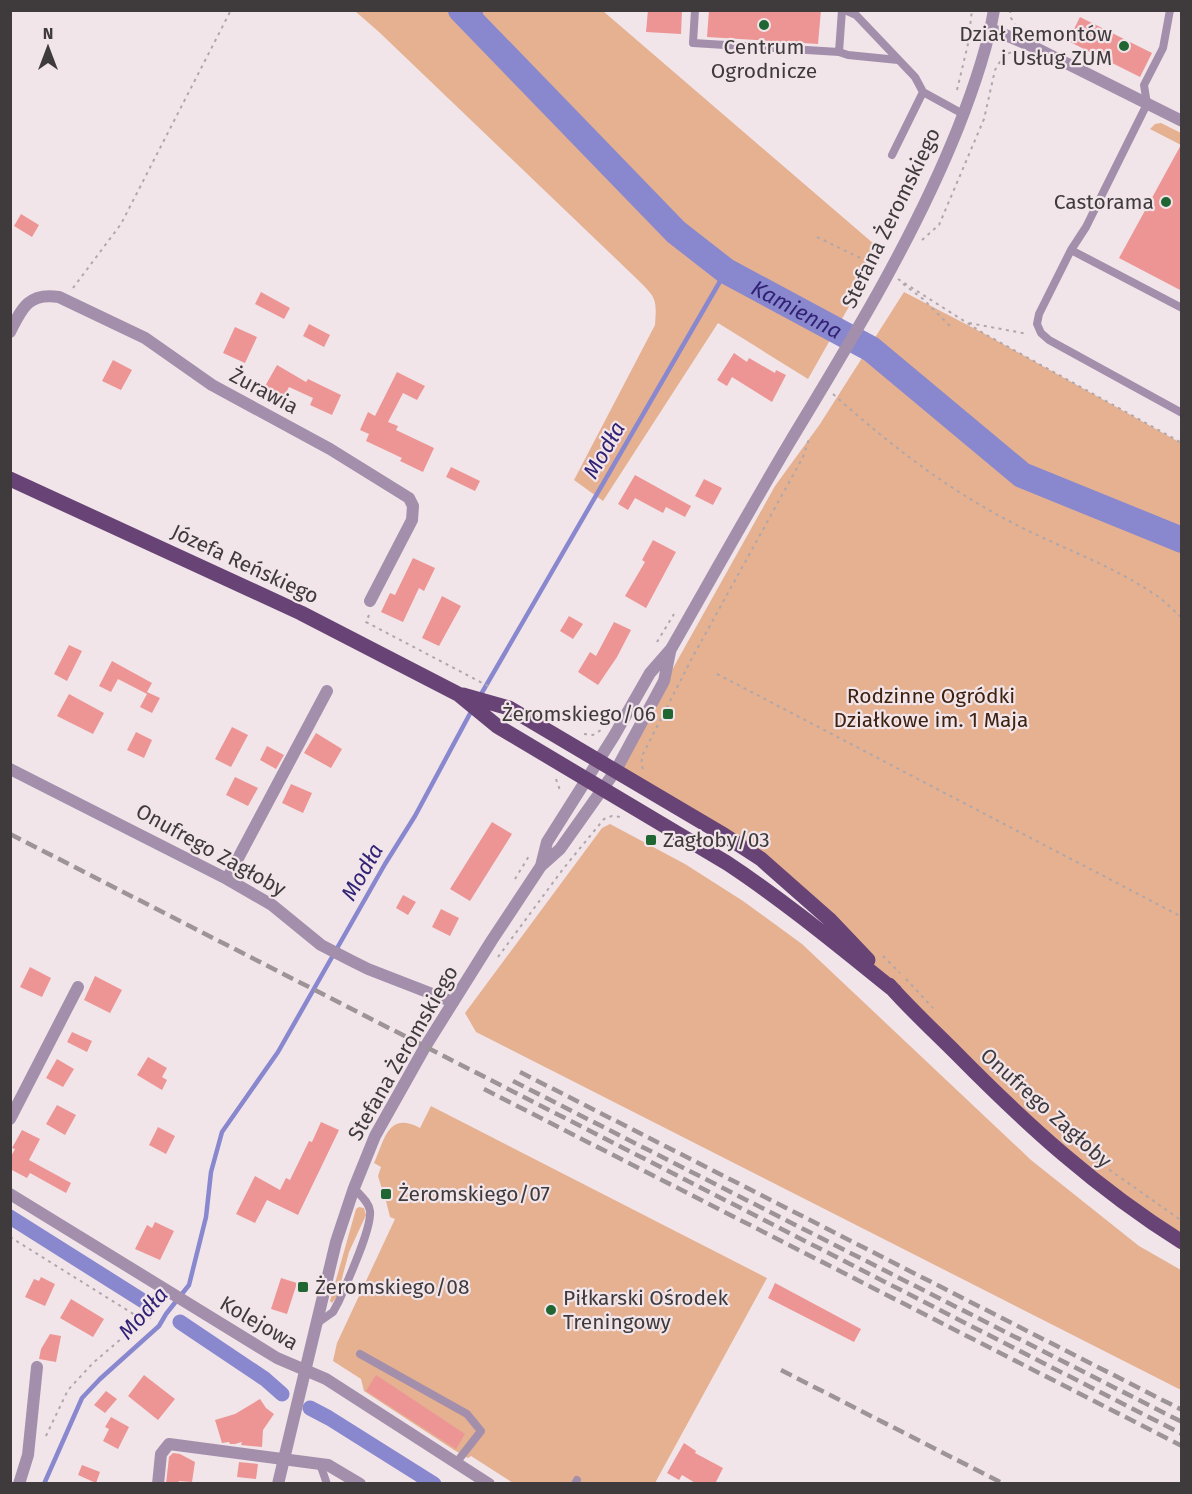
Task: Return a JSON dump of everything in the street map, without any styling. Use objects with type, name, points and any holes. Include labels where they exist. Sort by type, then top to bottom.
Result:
[{"type":"main road","name":"Józefa Reńskiego","points":[[10,479],[301,614],[458,694],[509,708],[616,770]]},
{"type":"main road","name":"Józefa Reńskiego","points":[[458,694],[497,726],[604,789]]},
{"type":"main road","name":"Onufrego Zagłoby","points":[[616,770],[761,859],[830,919],[895,991],[1017,1115],[1126,1205],[1182,1242]]},
{"type":"main road","name":"Onufrego Zagłoby","points":[[604,789],[762,886],[895,991]]},
{"type":"street","name":"Stefana Żeromskiego","points":[[541,866],[547,842],[650,674],[671,649],[771,473],[878,294],[932,190],[963,114],[991,29],[994,10]]},
{"type":"street","points":[[991,29],[1034,46],[1182,121]]},
{"type":"street","name":"Żurawia","points":[[10,332],[26,304],[38,297],[49,295],[66,301],[145,338],[212,385],[330,449],[409,498],[413,506],[412,520],[370,601]]},
{"type":"street","name":"Stefana Żeromskiego","points":[[278,1484],[336,1242],[375,1136],[453,1002],[541,866],[560,849],[616,770],[664,681],[671,649]]},
{"type":"street","points":[[227,879],[327,691]]},
{"type":"street","name":"Onufrego Zagłoby","points":[[10,769],[227,879],[272,905],[321,945],[368,969],[453,1002]]},
{"type":"street","points":[[10,1119],[78,987]]},
{"type":"street","name":"Kolejowa","points":[[10,1194],[164,1293],[191,1305],[277,1358],[326,1379],[489,1484]]},
{"type":"street","points":[[19,1484],[28,1455],[38,1368]]},
{"type":"street","points":[[158,1484],[161,1454],[169,1444],[328,1465],[360,1484]]},
{"type":"lane","points":[[694,10],[693,43],[840,52],[848,55],[898,60]]},
{"type":"lane","points":[[840,52],[843,10],[856,15],[915,77],[923,92],[963,114]]},
{"type":"lane","points":[[1170,10],[1162,48],[1144,85],[1148,104],[1086,227],[1071,250],[1039,314],[1037,324],[1041,333],[1182,413]]},
{"type":"lane","points":[[892,155],[923,92]]},
{"type":"lane","points":[[1071,250],[1182,308]]},
{"type":"lane","points":[[315,1324],[333,1312],[369,1225],[368,1204],[354,1188]]},
{"type":"lane","points":[[360,1354],[467,1414],[481,1431],[456,1463]]},
{"type":"lane","points":[[320,1464],[327,1484]]},
{"type":"path","points":[[66,301],[121,224],[231,10]]},
{"type":"path","points":[[951,107],[968,44],[972,10]]},
{"type":"path","points":[[1011,10],[1011,18],[1018,28]]},
{"type":"path","points":[[918,244],[939,225],[984,119],[995,70],[999,62],[1004,55],[1012,52],[1030,56],[1034,46]]},
{"type":"path","points":[[896,278],[966,322],[1182,443]]},
{"type":"path","points":[[966,322],[1036,336],[1041,333]]},
{"type":"path","points":[[826,400],[831,392],[876,432],[940,481],[1011,522],[1129,579],[1156,595],[1182,618]]},
{"type":"path","points":[[646,774],[641,764],[643,754],[803,457],[810,434]]},
{"type":"path","points":[[370,601],[372,608],[366,622],[491,687]]},
{"type":"path","points":[[656,645],[674,615]]},
{"type":"path","points":[[717,674],[1182,917]]},
{"type":"path","points":[[578,731],[593,735],[603,729]]},
{"type":"path","points":[[554,776],[560,787],[561,798]]},
{"type":"path","points":[[496,960],[563,869],[604,819],[612,816],[621,818]]},
{"type":"path","points":[[510,886],[529,856]]},
{"type":"path","points":[[10,1237],[143,1320],[149,1320],[164,1293]]},
{"type":"path","points":[[39,1449],[69,1390],[93,1363],[143,1320]]},
{"type":"green space","points":[[355,11],[603,11],[881,250],[808,379],[718,323],[603,501],[574,480],[655,325],[654,299],[637,279]]},
{"type":"green space","points":[[1161,123],[1181,133],[1181,145],[1150,129],[1155,124]]},
{"type":"green space","name":"Rodzinne Ogródki Działkowe im. 1 Maja","points":[[904,292],[983,333],[1181,443],[1181,1242],[1090,1177],[761,859],[616,770],[775,486],[820,424]]},
{"type":"green space","points":[[610,824],[685,864],[743,901],[802,944],[1031,1160],[1139,1246],[1181,1270],[1181,1390],[476,1032],[465,1013],[602,828]]},
{"type":"green space","name":"Piłkarski Ośrodek Treningowy","points":[[431,1106],[767,1278],[655,1483],[513,1483],[471,1456],[468,1458],[454,1450],[364,1391],[361,1379],[333,1361],[337,1343],[395,1219],[390,1217],[386,1201],[390,1199],[386,1188],[382,1189],[378,1176],[381,1167],[374,1163],[385,1137],[394,1125],[401,1123],[420,1128]]},
{"type":"green space","points":[[364,1208],[366,1215],[349,1252],[337,1297],[332,1303],[330,1301],[356,1209]]},
{"type":"building","points":[[648,10],[682,10],[681,34],[646,32]]},
{"type":"building","name":"Centrum Ogrodnicze","points":[[709,10],[821,10],[818,44],[707,37]]},
{"type":"building","points":[[1080,17],[1152,53],[1140,77],[1068,41]]},
{"type":"building","name":"Castorama","points":[[1182,143],[1182,291],[1119,258]]},
{"type":"building","points":[[21,214],[39,225],[32,237],[14,226]]},
{"type":"building","points":[[261,292],[290,308],[284,319],[255,304]]},
{"type":"building","points":[[309,324],[330,335],[324,347],[303,336]]},
{"type":"building","points":[[235,327],[257,337],[245,363],[223,353]]},
{"type":"building","points":[[734,353],[747,362],[749,358],[775,373],[776,370],[786,375],[772,402],[732,377],[727,386],[717,380]]},
{"type":"building","points":[[113,360],[132,370],[121,390],[102,381]]},
{"type":"building","points":[[277,365],[306,382],[308,379],[341,395],[332,415],[310,405],[313,398],[289,387],[283,398],[264,388]]},
{"type":"building","points":[[397,372],[425,386],[417,400],[403,393],[388,422],[398,426],[396,430],[434,448],[423,472],[400,461],[402,458],[366,441],[369,434],[360,430],[368,412],[375,416]]},
{"type":"building","points":[[451,467],[480,481],[475,491],[446,477]]},
{"type":"building","points":[[635,475],[691,506],[685,517],[666,507],[663,513],[635,498],[628,510],[618,504]]},
{"type":"building","points":[[704,479],[722,488],[713,505],[695,496]]},
{"type":"building","points":[[653,540],[676,552],[646,608],[625,596],[645,562],[642,560]]},
{"type":"building","points":[[413,558],[435,568],[424,591],[419,588],[403,622],[381,612],[390,593],[395,595]]},
{"type":"building","points":[[442,596],[461,606],[439,646],[422,638]]},
{"type":"building","points":[[569,616],[583,624],[573,639],[560,631]]},
{"type":"building","points":[[614,622],[631,630],[617,657],[598,685],[578,672],[590,652],[596,656]]},
{"type":"building","points":[[69,645],[82,651],[67,681],[54,674]]},
{"type":"building","points":[[112,661],[152,683],[147,692],[160,698],[152,713],[140,707],[147,694],[118,679],[111,692],[99,686]]},
{"type":"building","points":[[69,694],[104,713],[93,734],[57,716]]},
{"type":"building","points":[[232,727],[248,735],[231,767],[215,759]]},
{"type":"building","points":[[136,732],[152,740],[144,758],[127,750]]},
{"type":"building","points":[[316,733],[342,749],[331,768],[304,753]]},
{"type":"building","points":[[267,746],[284,755],[276,769],[260,760]]},
{"type":"building","points":[[235,777],[258,788],[248,806],[226,795]]},
{"type":"building","points":[[291,784],[312,793],[303,813],[282,803]]},
{"type":"building","points":[[492,822],[512,834],[470,901],[450,889]]},
{"type":"building","points":[[403,895],[416,902],[408,915],[396,908]]},
{"type":"building","points":[[441,909],[459,918],[450,936],[432,927]]},
{"type":"building","points":[[30,967],[51,978],[42,997],[20,987]]},
{"type":"building","points":[[95,976],[122,990],[110,1013],[84,1000]]},
{"type":"building","points":[[72,1032],[92,1041],[87,1052],[67,1042]]},
{"type":"building","points":[[148,1057],[167,1068],[162,1077],[167,1080],[162,1090],[137,1075]]},
{"type":"building","points":[[57,1059],[74,1069],[63,1087],[46,1078]]},
{"type":"building","points":[[57,1105],[76,1115],[65,1135],[46,1124]]},
{"type":"building","points":[[321,1122],[339,1130],[298,1215],[267,1200],[255,1223],[236,1214],[255,1176],[280,1190],[286,1178],[290,1180]]},
{"type":"building","points":[[158,1127],[175,1136],[166,1154],[149,1145]]},
{"type":"building","points":[[22,1130],[40,1139],[29,1160],[71,1183],[66,1193],[30,1173],[27,1178],[10,1169],[10,1158],[15,1149],[12,1148]]},
{"type":"building","points":[[155,1222],[174,1231],[160,1260],[135,1249],[147,1225],[152,1228]]},
{"type":"building","points":[[41,1277],[55,1284],[45,1306],[25,1297],[34,1279],[39,1281]]},
{"type":"building","points":[[281,1278],[297,1283],[287,1314],[271,1309]]},
{"type":"building","points":[[775,1283],[861,1329],[854,1342],[768,1298]]},
{"type":"building","points":[[71,1299],[104,1319],[93,1337],[60,1318]]},
{"type":"building","points":[[50,1334],[61,1336],[56,1362],[39,1359],[41,1349]]},
{"type":"building","points":[[144,1375],[175,1399],[158,1420],[128,1396]]},
{"type":"building","points":[[376,1375],[465,1434],[456,1449],[366,1391]]},
{"type":"building","points":[[106,1391],[117,1399],[105,1413],[94,1405]]},
{"type":"building","points":[[260,1399],[274,1414],[263,1430],[262,1447],[241,1445],[242,1442],[222,1443],[215,1420],[235,1414]]},
{"type":"building","points":[[111,1417],[129,1427],[118,1449],[103,1441],[109,1429],[105,1427]]},
{"type":"building","points":[[684,1443],[696,1451],[695,1453],[723,1468],[715,1484],[697,1484],[682,1475],[679,1480],[667,1473]]},
{"type":"building","points":[[173,1453],[195,1462],[192,1482],[179,1481],[178,1484],[166,1484],[169,1457]]},
{"type":"building","points":[[239,1462],[258,1464],[256,1479],[237,1477]]},
{"type":"building","points":[[82,1465],[100,1472],[96,1483],[78,1475]]},
{"type":"waterway","name":"Kamienna","points":[[461,10],[676,232],[726,271],[871,349],[1022,475],[1182,540]]},
{"type":"waterway","points":[[479,29],[481,10]]},
{"type":"waterway","name":"Modła","points":[[480,696],[726,271]]},
{"type":"waterway","name":"Modła","points":[[44,1484],[82,1398],[159,1326],[189,1285],[206,1217],[211,1172],[222,1132],[278,1052],[385,864],[415,816],[473,708]]},
{"type":"waterway","points":[[10,1217],[148,1304]]},
{"type":"waterway","points":[[180,1322],[265,1379],[282,1394]]},
{"type":"waterway","points":[[310,1408],[434,1484]]},
{"type":"railway","points":[[10,834],[1182,1434]]},
{"type":"railway","points":[[520,1072],[1182,1410]]},
{"type":"railway","points":[[513,1081],[1182,1422]]},
{"type":"railway","points":[[484,1089],[1182,1446]]},
{"type":"railway","points":[[781,1370],[1004,1484]]},
{"type":"place","name":"Centrum Ogrodnicze","points":[[764,25]]},
{"type":"place","name":"Dział Remontów i Usług ZUM","points":[[1124,46]]},
{"type":"place","name":"Castorama","points":[[1166,202]]},
{"type":"place","name":"Żeromskiego/06","points":[[668,714]]},
{"type":"place","name":"Zagłoby/03","points":[[651,840]]},
{"type":"place","name":"Żeromskiego/07","points":[[386,1194]]},
{"type":"place","name":"Żeromskiego/08","points":[[303,1287]]},
{"type":"place","name":"Piłkarski Ośrodek Treningowy","points":[[551,1310]]}]
